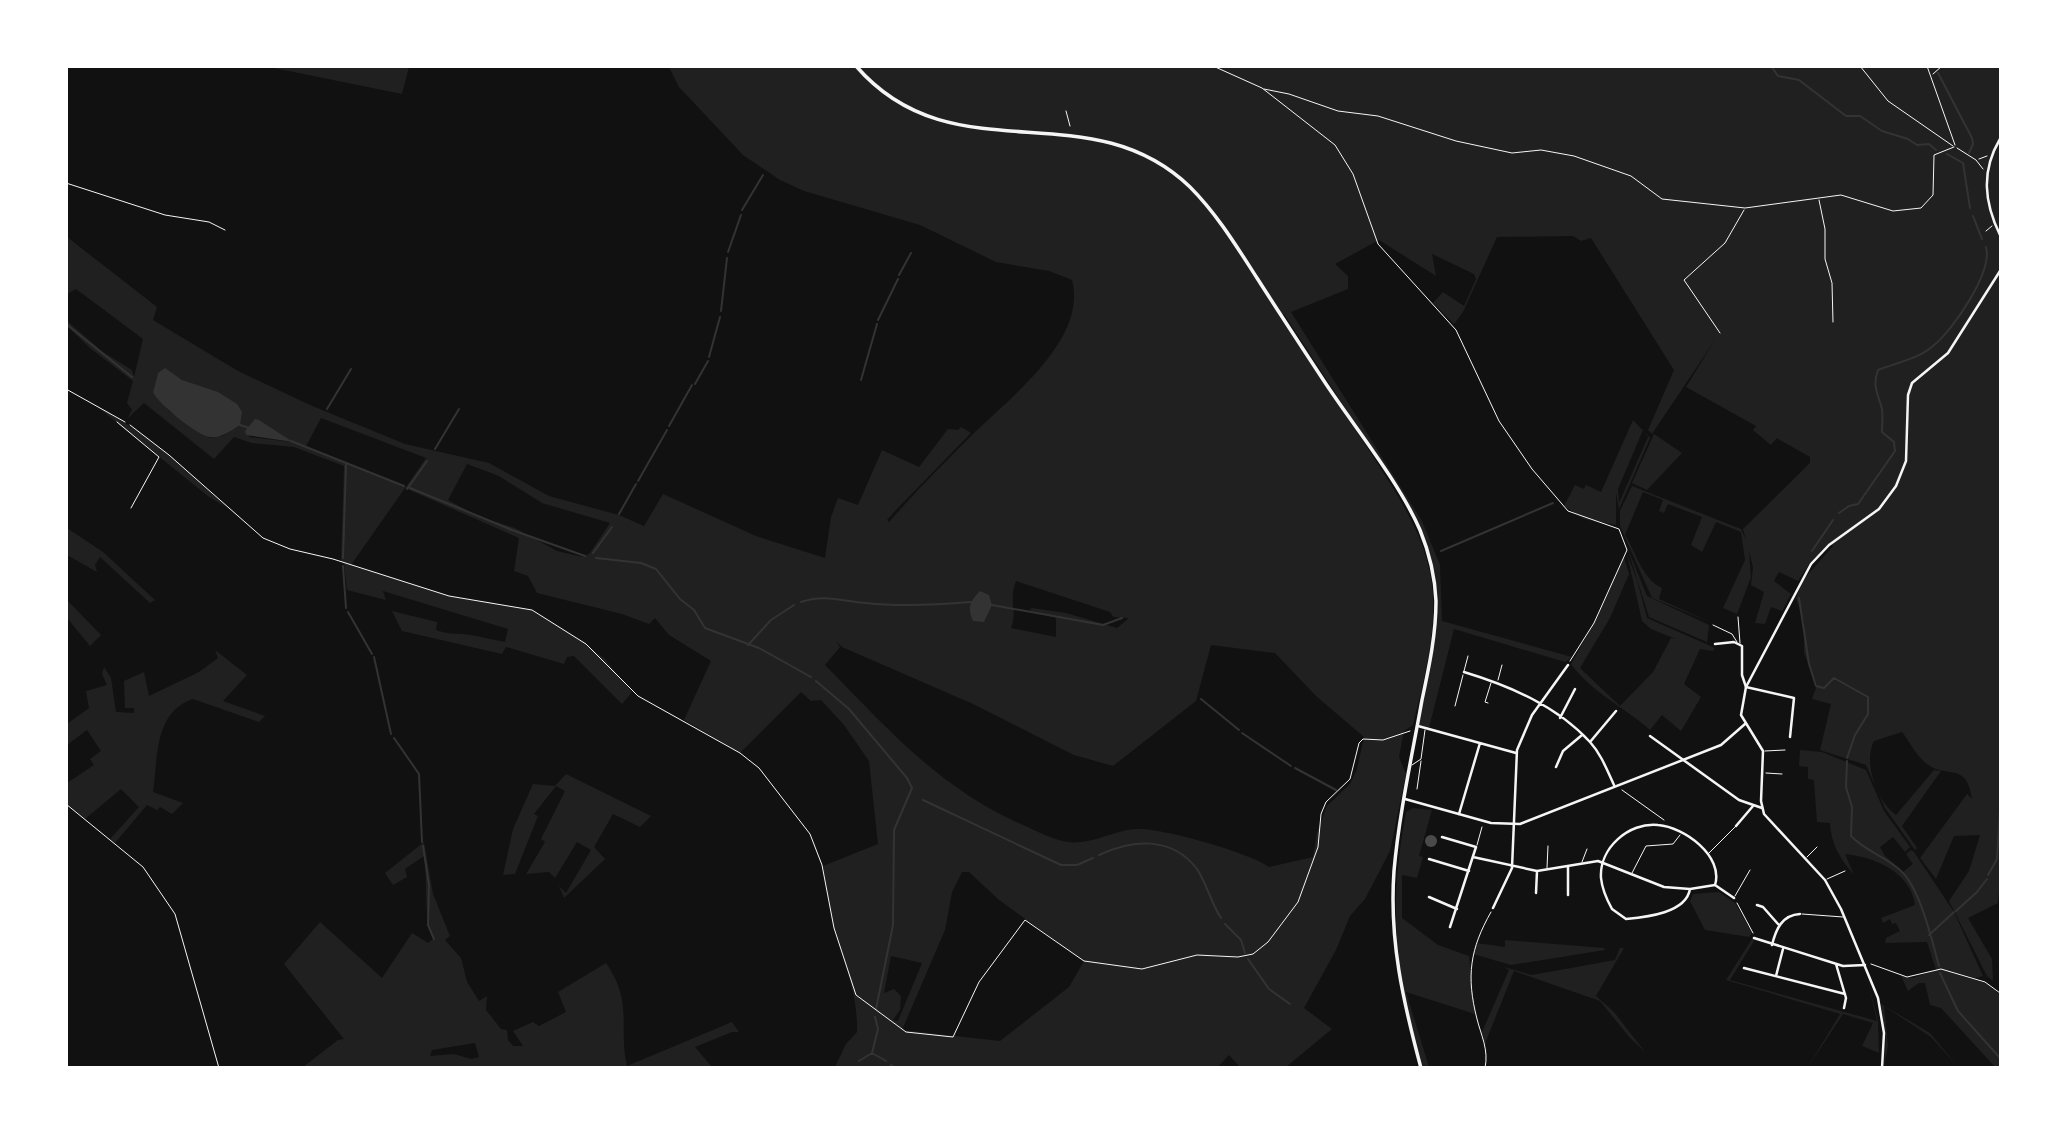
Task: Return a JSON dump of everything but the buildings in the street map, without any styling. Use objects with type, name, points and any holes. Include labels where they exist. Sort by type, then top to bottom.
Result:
[{"type":"main road","points":[[856,66],[890,98],[916,113],[943,123],[999,131],[1072,134],[1114,143],[1164,167],[1207,205],[1419,529],[1429,556],[1436,599],[1430,661],[1394,869],[1393,929],[1399,984],[1421,1068]]},
{"type":"street","points":[[2000,139],[1986,174],[1986,194],[2000,235]]},
{"type":"street","points":[[1762,808],[1763,751],[1745,724],[1741,709],[1746,687],[1802,577],[1825,548],[1879,509],[1896,486],[1906,461],[1908,395],[1912,383],[1948,353],[2000,271]]},
{"type":"street","points":[[1715,644],[1738,642],[1743,653],[1742,675],[1746,687]]},
{"type":"street","points":[[1493,908],[1512,868],[1516,753],[1523,732],[1568,665]]},
{"type":"street","points":[[1464,672],[1497,682],[1540,704],[1560,718],[1590,742],[1614,785]]},
{"type":"street","points":[[1746,687],[1794,698],[1790,737]]},
{"type":"street","points":[[1560,718],[1575,689]]},
{"type":"street","points":[[1590,742],[1616,711]]},
{"type":"street","points":[[1405,799],[1491,823],[1514,825],[1725,743],[1745,724]]},
{"type":"street","points":[[1418,726],[1516,753]]},
{"type":"street","points":[[1556,767],[1563,751],[1582,735]]},
{"type":"street","points":[[1650,736],[1729,793],[1752,806],[1762,808],[1825,880],[1845,918],[1876,992],[1883,1026],[1882,1068]]},
{"type":"street","points":[[1458,814],[1480,743]]},
{"type":"street","points":[[1736,825],[1752,806]]},
{"type":"street","points":[[1690,890],[1687,900],[1679,907],[1623,918],[1612,909],[1602,883],[1604,862],[1613,844],[1630,830],[1649,825],[1669,827],[1708,854],[1718,872],[1715,885]]},
{"type":"street","points":[[1442,837],[1476,847],[1450,927]]},
{"type":"street","points":[[1473,857],[1512,868],[1537,871],[1582,862],[1604,862],[1658,886],[1690,890],[1715,885],[1734,898]]},
{"type":"street","points":[[1429,859],[1469,871]]},
{"type":"street","points":[[1568,866],[1568,895]]},
{"type":"street","points":[[1536,893],[1537,871]]},
{"type":"street","points":[[1429,897],[1457,909]]},
{"type":"street","points":[[1757,905],[1763,907],[1778,924]]},
{"type":"street","points":[[1772,945],[1778,924],[1794,914],[1800,914]]},
{"type":"street","points":[[1754,938],[1834,963],[1865,965]]},
{"type":"street","points":[[1776,976],[1783,948]]},
{"type":"street","points":[[1834,963],[1845,995],[1843,1008]]},
{"type":"street","points":[[1744,968],[1845,995]]},
{"type":"lane","points":[[66,390],[125,422]]},
{"type":"lane","points":[[1738,617],[1738,642]]},
{"type":"lane","points":[[1713,625],[1732,634],[1738,642]]},
{"type":"lane","points":[[1455,706],[1468,656]]},
{"type":"lane","points":[[1497,682],[1502,665]]},
{"type":"lane","points":[[1488,703],[1485,702],[1491,681]]},
{"type":"lane","points":[[1416,789],[1426,728]]},
{"type":"lane","points":[[1763,751],[1785,750]]},
{"type":"lane","points":[[1411,766],[1421,759]]},
{"type":"lane","points":[[1763,773],[1782,774]]},
{"type":"lane","points":[[1708,854],[1736,825]]},
{"type":"lane","points":[[1476,847],[1482,827]]},
{"type":"lane","points":[[1631,874],[1646,846],[1673,844],[1681,833]]},
{"type":"lane","points":[[1548,846],[1548,870]]},
{"type":"lane","points":[[1805,859],[1817,847]]},
{"type":"lane","points":[[1582,862],[1587,849]]},
{"type":"lane","points":[[1734,898],[1750,870]]},
{"type":"lane","points":[[1825,880],[1845,871]]},
{"type":"lane","points":[[1800,914],[1845,918]]},
{"type":"path","points":[[1213,66],[1262,88],[1338,111],[1378,116],[1455,141],[1512,153],[1541,150],[1574,156],[1630,176],[1662,199],[1745,208],[1840,195],[1892,211],[1921,208],[1933,195],[1934,155],[1954,147]]},
{"type":"path","points":[[1860,66],[1888,101],[1976,160],[1986,174]]},
{"type":"path","points":[[1927,66],[1954,147]]},
{"type":"path","points":[[1931,76],[1942,66]]},
{"type":"path","points":[[1262,88],[1323,133],[1343,155],[1383,252],[1456,330],[1500,424],[1555,499],[1576,516],[1615,527],[1622,535],[1628,550],[1594,623],[1568,665]]},
{"type":"path","points":[[1066,111],[1070,126]]},
{"type":"path","points":[[1976,160],[1993,154]]},
{"type":"path","points":[[66,183],[165,215],[209,222],[225,230]]},
{"type":"path","points":[[1819,197],[1825,229],[1825,259],[1832,283],[1833,322]]},
{"type":"path","points":[[1720,332],[1684,280],[1725,243],[1745,208]]},
{"type":"path","points":[[1986,231],[1995,223]]},
{"type":"path","points":[[110,418],[159,457],[131,508]]},
{"type":"path","points":[[125,422],[169,455],[263,538],[290,549],[333,559],[449,596],[532,610],[586,644],[638,696],[697,728],[759,768],[810,834],[822,865],[834,928],[856,995],[906,1032],[953,1037],[979,982],[1024,920],[1084,961],[1142,969],[1198,955],[1237,957],[1253,954],[1268,942],[1298,902],[1311,873],[1318,847],[1321,814],[1326,802],[1350,779],[1359,744],[1363,739],[1383,740],[1410,731]]},
{"type":"path","points":[[1614,785],[1669,827]]},
{"type":"path","points":[[66,804],[143,867],[170,906],[180,926],[219,1068]]},
{"type":"path","points":[[1734,898],[1754,938]]},
{"type":"path","points":[[1485,1068],[1486,1050],[1476,1015],[1471,954],[1493,908]]},
{"type":"path","points":[[1865,965],[1907,977],[1941,969],[1985,982],[2000,993]]},
{"type":"shaded area","points":[[409,66],[402,94],[269,67]]},
{"type":"shaded area","points":[[669,67],[2000,67],[2000,879],[1998,903],[1968,918],[1992,959],[1993,981],[1987,976],[1949,901],[1969,871],[1980,835],[1954,836],[1936,879],[1920,858],[1967,794],[1972,799],[1966,780],[1961,775],[1934,768],[1923,761],[1902,732],[1874,741],[1870,759],[1875,785],[1866,765],[1820,750],[1831,704],[1812,699],[1817,685],[1804,653],[1804,622],[1796,598],[1803,580],[1833,546],[1830,543],[1809,564],[1798,581],[1779,572],[1774,581],[1791,594],[1782,611],[1771,607],[1765,624],[1755,623],[1764,592],[1751,585],[1753,568],[1749,550],[1751,577],[1737,614],[1723,608],[1745,560],[1741,532],[1716,522],[1702,552],[1691,545],[1702,517],[1668,504],[1664,513],[1659,511],[1663,500],[1643,492],[1625,535],[1640,564],[1649,578],[1662,588],[1659,599],[1712,623],[1652,598],[1620,526],[1620,511],[1632,486],[1741,529],[1746,540],[1743,529],[1810,463],[1810,457],[1777,438],[1771,445],[1753,430],[1756,426],[1686,387],[1715,340],[1652,434],[1648,430],[1674,370],[1591,238],[1581,241],[1573,236],[1497,237],[1463,312],[1454,324],[1433,303],[1443,292],[1464,306],[1476,279],[1474,274],[1432,254],[1436,276],[1379,240],[1335,264],[1348,276],[1348,289],[1291,312],[1422,521],[1440,565],[1442,621],[1572,657],[1565,662],[1454,629],[1429,728],[1419,725],[1438,610],[1435,576],[1428,547],[1405,500],[1284,314],[1279,316],[1392,486],[1408,515],[1427,561],[1433,596],[1432,633],[1426,671],[1413,725],[1404,731],[1399,757],[1406,774],[1390,851],[1365,899],[1350,916],[1336,950],[1304,1008],[1332,1029],[1286,1067],[1240,1067],[1229,1055],[1217,1068],[835,1067],[846,1044],[857,1032],[857,1018],[850,980],[833,923],[823,866],[878,844],[869,761],[844,725],[821,700],[811,701],[801,692],[740,753],[684,720],[711,661],[669,635],[655,618],[649,624],[622,614],[537,593],[528,576],[514,571],[519,538],[405,488],[351,565],[449,596],[532,610],[605,659],[632,692],[622,704],[574,656],[567,657],[564,664],[506,647],[502,654],[402,631],[392,611],[437,622],[436,630],[440,632],[505,642],[508,629],[383,591],[386,600],[347,590],[344,563],[341,562],[344,466],[294,447],[252,443],[234,437],[214,459],[144,403],[127,419],[132,410],[127,403],[133,381],[90,348],[67,326],[66,320],[103,352],[132,370],[134,377],[143,339],[76,289],[67,294],[67,237],[157,307],[153,320],[238,371],[310,405],[405,444],[489,463],[549,496],[619,515],[644,526],[663,494],[756,536],[825,558],[831,517],[838,498],[858,505],[882,450],[919,467],[948,429],[958,430],[961,427],[971,433],[896,510],[887,520],[889,522],[1041,367],[1057,346],[1068,324],[1074,302],[1072,280],[1049,271],[996,262],[920,225],[804,191],[780,180],[743,155],[679,87]],"holes":[[[165,369],[235,405],[239,409],[236,427],[223,436],[210,438],[169,411],[153,392],[158,373]],[[321,418],[426,458],[406,487],[306,446]],[[259,420],[292,442],[249,437]],[[467,464],[499,476],[542,503],[610,523],[590,553],[583,557],[557,551],[515,528],[478,516],[448,500]],[[1016,581],[1110,612],[1113,617],[1129,618],[1117,628],[1066,613],[1032,608],[1029,610],[1056,618],[1056,637],[1011,628]],[[836,641],[842,647],[973,704],[1074,755],[1113,766],[1196,701],[1211,645],[1275,653],[1316,696],[1364,737],[1357,769],[1350,784],[1327,806],[1317,832],[1313,857],[1269,867],[1225,848],[1148,829],[1128,830],[1086,841],[1068,842],[1045,835],[993,810],[966,794],[916,755],[825,665],[840,647]],[[962,872],[969,872],[999,900],[1084,961],[1069,987],[1000,1041],[902,1030],[945,930],[952,892]],[[891,956],[922,963],[898,1021],[893,1020],[900,1010],[901,996],[894,989],[884,993]]]},
{"type":"shaded area","points":[[165,368],[182,380],[218,392],[237,404],[242,412],[240,425],[218,437],[209,437],[187,425],[169,411],[153,392],[158,373]]},
{"type":"shaded area","points":[[99,408],[150,441],[226,507],[209,497]]},
{"type":"shaded area","points":[[255,419],[293,442],[246,435],[245,431]]},
{"type":"shaded area","points":[[1633,420],[1643,430],[1618,489],[1619,503],[1648,437],[1645,432],[1650,438],[1619,509],[1616,493],[1616,525],[1584,519],[1564,506],[1575,485],[1584,489],[1586,485],[1601,492]]},
{"type":"shaded area","points":[[1654,434],[1682,453],[1647,490],[1632,483]]},
{"type":"shaded area","points":[[67,528],[103,552],[155,600],[150,603],[100,557],[95,565],[97,572],[67,555]]},
{"type":"shaded area","points":[[1627,547],[1647,596],[1709,625],[1707,642],[1649,617]]},
{"type":"shaded area","points":[[1627,554],[1647,618],[1715,648],[1713,651],[1700,649],[1684,684],[1701,697],[1681,731],[1662,715],[1650,730],[1599,692],[1571,664],[1597,618],[1624,557],[1629,574],[1610,618],[1580,668],[1620,706],[1653,672],[1671,638],[1676,639],[1651,629],[1642,621]]},
{"type":"shaded area","points":[[980,591],[989,595],[992,605],[984,622],[973,621],[970,612],[972,601]]},
{"type":"shaded area","points":[[67,600],[101,635],[90,646],[67,618]]},
{"type":"shaded area","points":[[215,650],[247,675],[223,701],[265,716],[259,722],[193,699],[180,705],[171,714],[160,737],[153,792],[183,803],[172,814],[160,807],[157,810],[147,805],[115,843],[110,839],[139,807],[121,789],[85,819],[67,804],[67,783],[94,765],[90,759],[101,751],[87,730],[67,745],[67,724],[89,708],[86,691],[107,685],[102,674],[104,667],[111,678],[116,712],[134,713],[134,708],[125,708],[124,681],[144,672],[149,696],[199,672],[218,658]]},
{"type":"shaded area","points":[[1800,750],[1822,752],[1866,770],[1884,811],[1910,847],[1905,852],[1893,837],[1880,847],[1885,856],[1903,872],[1913,864],[1906,854],[1911,850],[1914,852],[1954,912],[1983,976],[1975,978],[1944,970],[1988,984],[2000,995],[2000,1067],[1995,1067],[1941,1008],[1930,1005],[1925,983],[1919,983],[1908,991],[1901,976],[1913,978],[1936,970],[1927,942],[1885,943],[1886,938],[1900,931],[1896,923],[1892,924],[1890,919],[1883,923],[1881,918],[1915,905],[1912,893],[1899,875],[1879,863],[1845,854],[1854,875],[1849,869],[1834,844],[1830,823],[1817,822],[1814,780],[1808,779],[1808,767],[1799,766]]},
{"type":"shaded area","points":[[1934,770],[1941,771],[1902,826],[1917,848],[1915,850],[1885,808],[1878,793],[1896,815]]},
{"type":"shaded area","points":[[566,774],[651,816],[640,827],[613,814],[594,847],[605,859],[564,898],[559,886],[566,893],[591,850],[577,842],[555,878],[549,872],[526,874],[545,842],[541,839],[565,791],[556,786],[534,814],[538,816],[515,874],[503,875],[513,829],[533,784],[555,786]]},
{"type":"shaded area","points":[[1413,808],[1432,810],[1419,856],[1423,857],[1417,878],[1402,875],[1402,918],[1438,945],[1469,956],[1475,1014],[1406,992],[1429,1067],[1423,1067],[1406,1001],[1397,941],[1400,848],[1406,812]]},
{"type":"shaded area","points":[[424,842],[433,894],[450,936],[445,940],[461,958],[467,982],[479,1001],[487,996],[486,1010],[501,1029],[507,1030],[508,1040],[513,1046],[523,1046],[513,1031],[533,1022],[539,1026],[566,1012],[558,992],[606,963],[615,978],[623,1003],[627,1066],[732,1022],[739,1032],[732,1032],[695,1047],[712,1067],[303,1067],[338,1040],[344,1039],[284,964],[320,922],[382,978],[412,933],[428,943],[433,939],[428,921],[424,856],[405,869],[407,877],[393,885],[385,873]],"holes":[[[475,1043],[479,1057],[471,1059],[454,1054],[430,1056],[432,1050]]]},
{"type":"shaded area","points":[[1719,892],[1735,903],[1752,933],[1749,937],[1705,930],[1690,901],[1693,894]]},
{"type":"shaded area","points":[[1752,939],[1754,941],[1730,980],[1877,1021],[1867,978],[1878,1021],[1879,1053],[1862,1046],[1873,1023],[1843,1014],[1808,1067],[1840,1014],[1726,980]]},
{"type":"shaded area","points":[[1505,940],[1605,950],[1511,965],[1473,954],[1476,943],[1505,947]]},
{"type":"shaded area","points":[[1620,948],[1624,948],[1596,996],[1614,1012],[1645,1052],[1600,1001],[1514,971],[1486,1047],[1482,1032],[1509,970],[1504,967],[1532,975],[1615,960]]},
{"type":"shaded area","points":[[1881,1004],[1930,1033],[1958,1067],[1931,1037],[1884,1006],[1888,1046],[1884,1067],[1886,1036]]},
{"type":"waterway","points":[[1771,66],[1778,76],[1799,80],[1846,116],[1860,116],[1882,131],[1908,139],[1917,145],[1929,144],[1936,150]]},
{"type":"waterway","points":[[1938,73],[1972,138],[1973,144],[1969,153]]},
{"type":"waterway","points":[[1947,154],[1963,163],[1970,208]]},
{"type":"waterway","points":[[742,210],[763,175]]},
{"type":"waterway","points":[[728,252],[741,215]]},
{"type":"waterway","points":[[1973,216],[1982,239]]},
{"type":"waterway","points":[[1839,513],[1858,504],[1895,451],[1894,442],[1882,432],[1882,409],[1876,385],[1878,370],[1921,354],[1951,327],[1978,285],[1987,258],[1986,247]]},
{"type":"waterway","points":[[899,275],[911,253]]},
{"type":"waterway","points":[[721,311],[727,258]]},
{"type":"waterway","points":[[878,320],[898,279]]},
{"type":"waterway","points":[[709,357],[720,317]]},
{"type":"waterway","points":[[66,324],[132,377]]},
{"type":"waterway","points":[[861,380],[877,324]]},
{"type":"waterway","points":[[695,384],[708,361]]},
{"type":"waterway","points":[[327,409],[351,369]]},
{"type":"waterway","points":[[669,426],[692,385]]},
{"type":"waterway","points":[[435,449],[459,409]]},
{"type":"waterway","points":[[240,425],[249,428]]},
{"type":"waterway","points":[[638,481],[667,430]]},
{"type":"waterway","points":[[291,441],[404,486]]},
{"type":"waterway","points":[[407,489],[427,461]]},
{"type":"waterway","points":[[343,558],[346,465]]},
{"type":"waterway","points":[[619,514],[636,484]]},
{"type":"waterway","points":[[410,488],[512,530],[585,556]]},
{"type":"waterway","points":[[1441,551],[1553,503]]},
{"type":"waterway","points":[[1812,551],[1833,520]]},
{"type":"waterway","points":[[593,553],[612,527]]},
{"type":"waterway","points":[[596,558],[641,563],[656,569],[680,599],[694,610],[705,628],[759,648],[811,677]]},
{"type":"waterway","points":[[343,566],[346,608]]},
{"type":"waterway","points":[[801,602],[825,598],[892,605],[971,602]]},
{"type":"waterway","points":[[1799,598],[1809,664],[1816,686],[1824,688],[1834,678],[1868,697],[1868,714],[1855,735],[1847,758]]},
{"type":"waterway","points":[[748,645],[771,620],[794,605]]},
{"type":"waterway","points":[[992,605],[1103,625],[1122,618]]},
{"type":"waterway","points":[[348,612],[372,654]]},
{"type":"waterway","points":[[374,657],[391,734]]},
{"type":"waterway","points":[[816,681],[849,709],[907,778],[912,788],[894,830],[893,925],[876,1009]]},
{"type":"waterway","points":[[1201,699],[1239,730]]},
{"type":"waterway","points":[[1242,733],[1291,766]]},
{"type":"waterway","points":[[394,738],[419,774],[422,842]]},
{"type":"waterway","points":[[1847,761],[1846,787],[1852,807],[1851,836],[1862,846],[1894,865],[1907,878],[1924,915],[1939,966]]},
{"type":"waterway","points":[[1295,768],[1336,790]]},
{"type":"waterway","points":[[923,800],[1061,865],[1077,865],[1093,858]]},
{"type":"waterway","points":[[1988,875],[1997,859],[2000,810]]},
{"type":"waterway","points":[[1099,855],[1138,844],[1164,846],[1176,851],[1197,869],[1221,918]]},
{"type":"waterway","points":[[423,846],[429,885],[428,925],[434,939]]},
{"type":"waterway","points":[[1956,911],[1987,879]]},
{"type":"waterway","points":[[1929,935],[1954,912]]},
{"type":"waterway","points":[[1225,924],[1241,940],[1245,953]]},
{"type":"waterway","points":[[1248,959],[1269,989],[1290,1004]]},
{"type":"waterway","points":[[1940,973],[1958,1011],[2000,1058]]},
{"type":"waterway","points":[[859,1061],[872,1053],[878,1029],[875,1017]]},
{"type":"waterway","points":[[872,1053],[886,1061]]},
{"type":"waterway","points":[[891,1065],[896,1068]]}]
